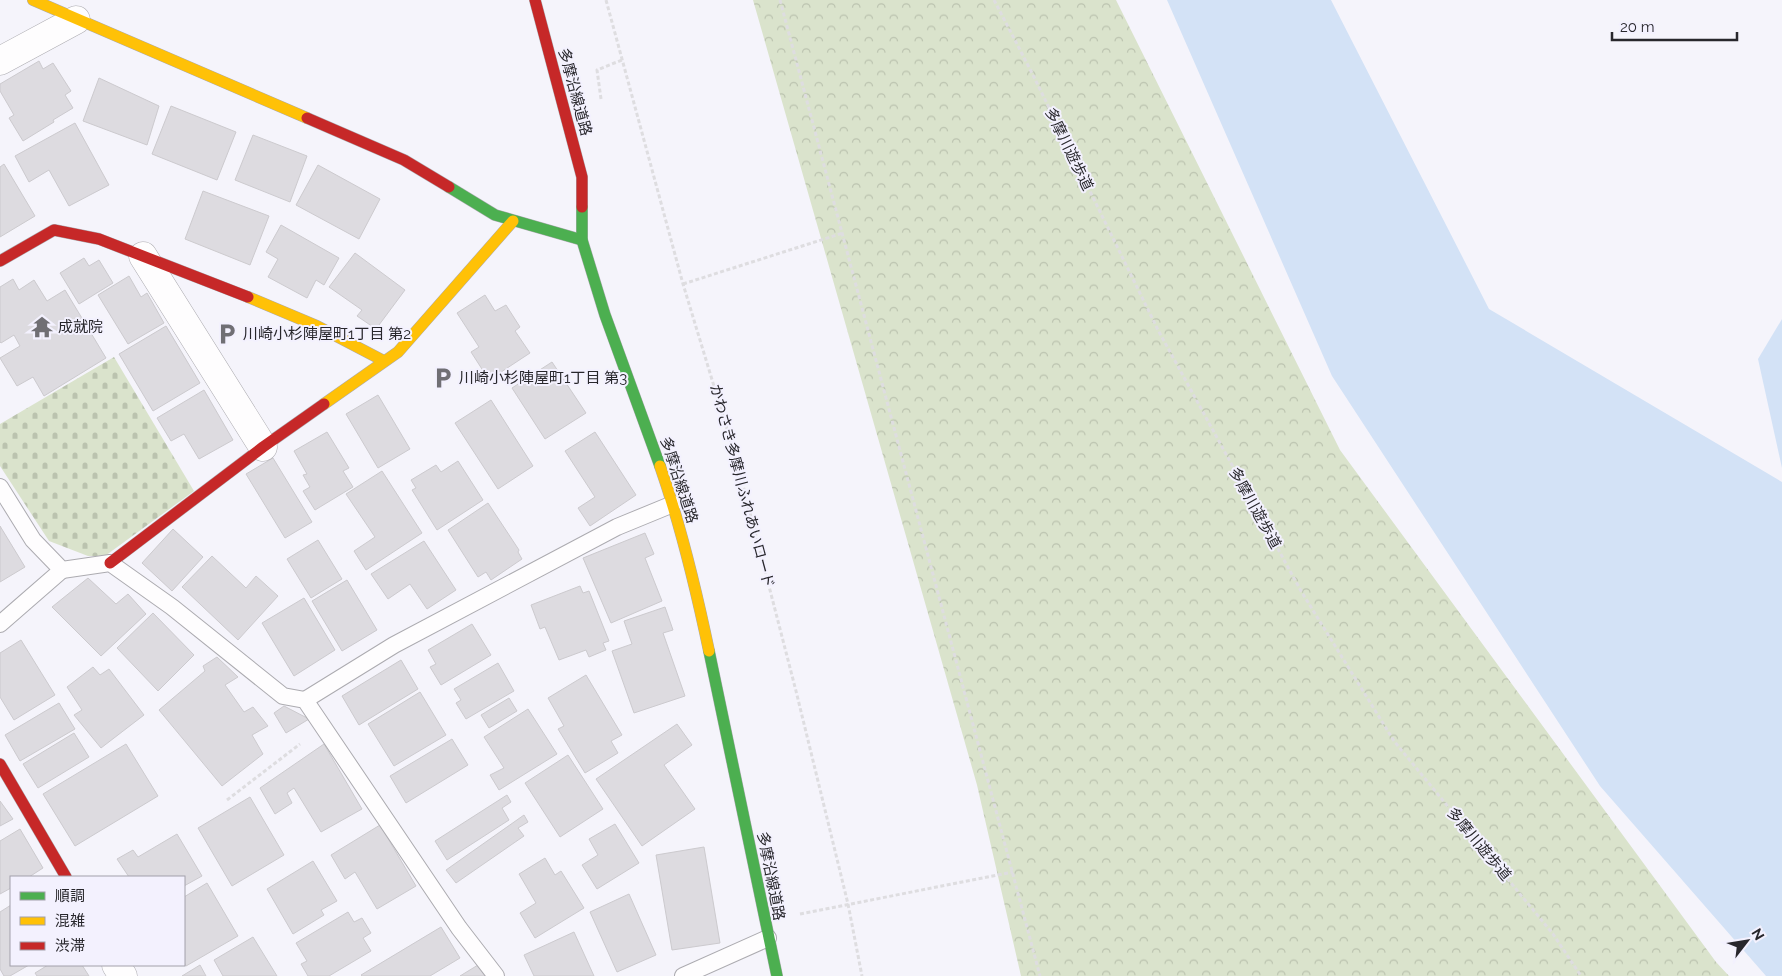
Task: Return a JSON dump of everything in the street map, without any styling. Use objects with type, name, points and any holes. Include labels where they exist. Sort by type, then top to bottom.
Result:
[{"type":"street","points":[[33,0],[404,160],[495,216],[582,240]]},
{"type":"street","name":"多摩沿線道路","points":[[535,0],[582,177],[582,240],[605,315],[673,504],[701,612],[777,976]]},
{"type":"street","points":[[0,62],[76,20]]},
{"type":"street","points":[[110,563],[263,447],[398,352],[513,221]]},
{"type":"street","points":[[0,261],[54,230],[99,239],[317,326],[384,361]]},
{"type":"street","points":[[143,256],[263,447]]},
{"type":"street","points":[[0,764],[65,876]]},
{"type":"lane","points":[[0,487],[32,540],[62,570]]},
{"type":"lane","points":[[0,624],[62,570],[110,563],[172,607],[283,696],[305,700],[403,640],[617,528],[673,504]]},
{"type":"lane","points":[[305,700],[459,928],[496,976]]},
{"type":"lane","points":[[683,976],[768,938]]},
{"type":"path","name":"かわさき多摩川ふれあいロード","points":[[606,0],[683,284],[737,462],[848,904],[862,976]]},
{"type":"path","points":[[780,0],[1040,976]]},
{"type":"path","name":"多摩川遊歩道","points":[[994,0],[1032,73],[1158,330],[1300,591],[1394,742],[1554,934],[1580,976]]},
{"type":"path","points":[[602,106],[596,70],[622,60]]},
{"type":"path","points":[[683,284],[843,233]]},
{"type":"path","points":[[227,800],[323,726]]},
{"type":"path","points":[[766,921],[1013,872]]},
{"type":"green space","points":[[753,0],[1116,0],[1340,450],[1716,962],[1729,976],[1021,976],[977,785]]},
{"type":"green space","points":[[114,357],[194,491],[105,556],[88,556],[49,541],[0,466],[0,424]]},
{"type":"water","points":[[1167,0],[1331,0],[1489,309],[1782,482],[1782,976],[1766,976],[1600,786],[1332,376]]},
{"type":"water","points":[[1782,319],[1782,468],[1758,359]]},
{"type":"building","points":[[39,61],[43,69],[53,63],[71,91],[65,95],[73,108],[23,141],[9,118],[14,115],[0,91],[0,84]]},
{"type":"building","points":[[99,78],[159,106],[147,145],[83,121]]},
{"type":"building","points":[[171,106],[236,132],[217,180],[152,154]]},
{"type":"building","points":[[75,123],[109,185],[69,206],[49,170],[29,182],[15,156]]},
{"type":"building","points":[[253,135],[307,156],[290,202],[235,180]]},
{"type":"building","points":[[4,164],[35,216],[0,237],[0,167]]},
{"type":"building","points":[[318,165],[380,199],[359,239],[296,205]]},
{"type":"building","points":[[203,191],[269,216],[250,265],[185,239]]},
{"type":"building","points":[[281,225],[339,258],[324,285],[316,280],[307,298],[268,277],[278,259],[266,252]]},
{"type":"building","points":[[355,253],[405,290],[376,329],[357,316],[362,310],[329,287]]},
{"type":"building","points":[[84,258],[89,266],[99,260],[113,283],[79,304],[60,273]]},
{"type":"building","points":[[129,276],[141,297],[147,293],[164,323],[128,344],[98,295]]},
{"type":"building","points":[[13,279],[19,290],[34,280],[47,301],[65,290],[106,358],[44,396],[33,377],[17,386],[0,358],[20,346],[14,335],[0,342],[0,287]]},
{"type":"building","points":[[485,295],[495,311],[506,305],[520,327],[515,331],[530,353],[489,380],[471,352],[479,347],[457,313]]},
{"type":"building","points":[[166,326],[200,383],[153,411],[119,354]]},
{"type":"building","points":[[552,362],[586,413],[545,439],[512,388]]},
{"type":"building","points":[[204,390],[233,440],[199,459],[184,434],[171,441],[157,418]]},
{"type":"building","points":[[378,395],[410,449],[378,468],[346,414]]},
{"type":"building","points":[[491,400],[533,466],[498,489],[455,423]]},
{"type":"building","points":[[327,432],[349,468],[343,471],[353,487],[315,510],[303,491],[310,487],[303,475],[307,474],[294,451]]},
{"type":"building","points":[[595,432],[636,495],[590,526],[578,508],[595,497],[565,451]]},
{"type":"building","points":[[273,458],[312,522],[285,538],[246,474]]},
{"type":"building","points":[[458,461],[483,500],[437,530],[412,490],[416,488],[411,480],[436,465],[441,472]]},
{"type":"building","points":[[382,471],[422,533],[366,570],[354,551],[375,537],[346,494]]},
{"type":"building","points":[[488,503],[519,550],[518,552],[522,559],[491,580],[486,572],[478,577],[448,530]]},
{"type":"building","points":[[0,526],[25,567],[0,582]]},
{"type":"building","points":[[173,529],[203,557],[172,591],[142,563]]},
{"type":"building","points":[[645,533],[654,554],[645,558],[662,601],[611,623],[583,558]]},
{"type":"building","points":[[318,540],[342,579],[311,598],[287,559]]},
{"type":"building","points":[[424,541],[456,590],[427,609],[410,584],[388,599],[371,574]]},
{"type":"building","points":[[212,556],[246,588],[256,576],[278,596],[238,640],[182,587]]},
{"type":"building","points":[[88,578],[116,604],[128,594],[146,614],[101,656],[52,607]]},
{"type":"building","points":[[347,580],[377,630],[342,651],[312,601]]},
{"type":"building","points":[[580,586],[583,593],[589,591],[609,641],[603,643],[606,650],[589,657],[586,650],[559,660],[545,627],[540,629],[531,605]]},
{"type":"building","points":[[304,598],[335,650],[294,676],[262,623]]},
{"type":"building","points":[[665,607],[673,630],[663,633],[685,696],[634,713],[612,651],[632,644],[624,621]]},
{"type":"building","points":[[153,613],[194,655],[158,691],[117,648]]},
{"type":"building","points":[[472,624],[491,655],[441,685],[430,667],[436,664],[428,650]]},
{"type":"building","points":[[21,640],[55,695],[14,720],[0,697],[0,653]]},
{"type":"building","points":[[217,657],[238,677],[225,685],[244,712],[253,707],[268,726],[252,735],[263,754],[222,786],[159,710],[205,671],[203,666]]},
{"type":"building","points":[[401,660],[418,689],[359,725],[342,696]]},
{"type":"building","points":[[498,663],[514,691],[466,719],[456,703],[461,700],[454,689]]},
{"type":"building","points":[[93,667],[100,675],[109,669],[144,715],[101,748],[74,715],[82,710],[67,687]]},
{"type":"building","points":[[586,675],[622,735],[611,741],[618,753],[585,773],[558,729],[564,726],[548,698]]},
{"type":"building","points":[[420,692],[446,735],[394,766],[368,724]]},
{"type":"building","points":[[509,698],[517,711],[489,728],[481,715]]},
{"type":"building","points":[[59,703],[75,729],[20,761],[5,735]]},
{"type":"building","points":[[284,706],[309,719],[286,733],[274,713]]},
{"type":"building","points":[[528,709],[557,754],[499,790],[490,775],[504,768],[484,737]]},
{"type":"building","points":[[677,724],[692,745],[664,765],[695,809],[642,846],[596,779]]},
{"type":"building","points":[[74,733],[89,757],[38,788],[23,764]]},
{"type":"building","points":[[452,739],[468,765],[406,803],[390,776]]},
{"type":"building","points":[[126,744],[158,796],[75,846],[43,794]]},
{"type":"building","points":[[324,744],[362,809],[321,832],[294,788],[287,793],[292,803],[275,814],[260,788]]},
{"type":"building","points":[[568,755],[603,809],[560,837],[525,783]]},
{"type":"building","points":[[507,795],[511,802],[502,808],[509,820],[447,860],[435,841]]},
{"type":"building","points":[[250,797],[284,855],[232,886],[198,828]]},
{"type":"building","points":[[0,801],[13,819],[0,826]]},
{"type":"building","points":[[524,815],[528,822],[518,828],[524,836],[456,883],[446,870]]},
{"type":"building","points":[[615,824],[639,863],[597,889],[582,865],[598,855],[589,839]]},
{"type":"building","points":[[380,825],[416,886],[377,909],[355,872],[345,879],[331,855]]},
{"type":"building","points":[[20,829],[43,868],[31,876],[10,876],[10,889],[0,894],[0,841]]},
{"type":"building","points":[[177,834],[202,876],[185,885],[185,876],[128,876],[117,859],[133,850],[138,857]]},
{"type":"building","points":[[704,847],[720,943],[672,950],[656,855]]},
{"type":"building","points":[[545,858],[555,875],[561,871],[584,908],[535,938],[520,913],[536,903],[519,874]]},
{"type":"building","points":[[313,861],[337,901],[321,910],[324,915],[293,934],[267,889]]},
{"type":"building","points":[[207,883],[238,936],[186,966],[185,964],[185,896]]},
{"type":"building","points":[[629,894],[656,955],[617,972],[590,912]]},
{"type":"building","points":[[10,906],[10,966],[27,966],[10,976],[4,976],[0,969],[0,912]]},
{"type":"building","points":[[348,912],[354,922],[362,918],[371,933],[363,938],[371,951],[329,976],[308,976],[301,964],[307,961],[296,943]]},
{"type":"building","points":[[441,927],[460,958],[430,976],[361,975]]},
{"type":"building","points":[[574,932],[594,976],[534,976],[524,955]]},
{"type":"building","points":[[253,937],[277,976],[223,976],[214,960]]},
{"type":"building","points":[[200,965],[206,976],[182,976]]},
{"type":"building","points":[[478,965],[485,976],[460,976]]},
{"type":"building","points":[[46,966],[83,966],[89,976],[37,976],[35,973]]},
{"type":"traffic: fast","points":[[449,187],[495,215],[582,240]]},
{"type":"traffic: fast","points":[[582,207],[582,240],[605,315],[660,466]]},
{"type":"traffic: fast","points":[[709,651],[777,976]]},
{"type":"traffic: slow","points":[[33,0],[307,118]]},
{"type":"traffic: slow","points":[[324,404],[398,352],[513,221]]},
{"type":"traffic: slow","points":[[248,297],[317,326],[384,361]]},
{"type":"traffic: slow","points":[[660,466],[675,512],[709,651]]},
{"type":"traffic: jam","points":[[535,0],[582,177],[582,207]]},
{"type":"traffic: jam","points":[[307,118],[404,160],[449,187]]},
{"type":"traffic: jam","points":[[0,261],[54,230],[99,239],[248,297]]},
{"type":"traffic: jam","points":[[110,563],[263,447],[324,404]]},
{"type":"traffic: jam","points":[[0,764],[65,876]]},
{"type":"place","name":"成就院","points":[[42,327]]},
{"type":"place","name":"川崎小杉陣屋町1丁目 第2","points":[[227,334]]},
{"type":"place","name":"川崎小杉陣屋町1丁目 第3","points":[[443,378]]}]
